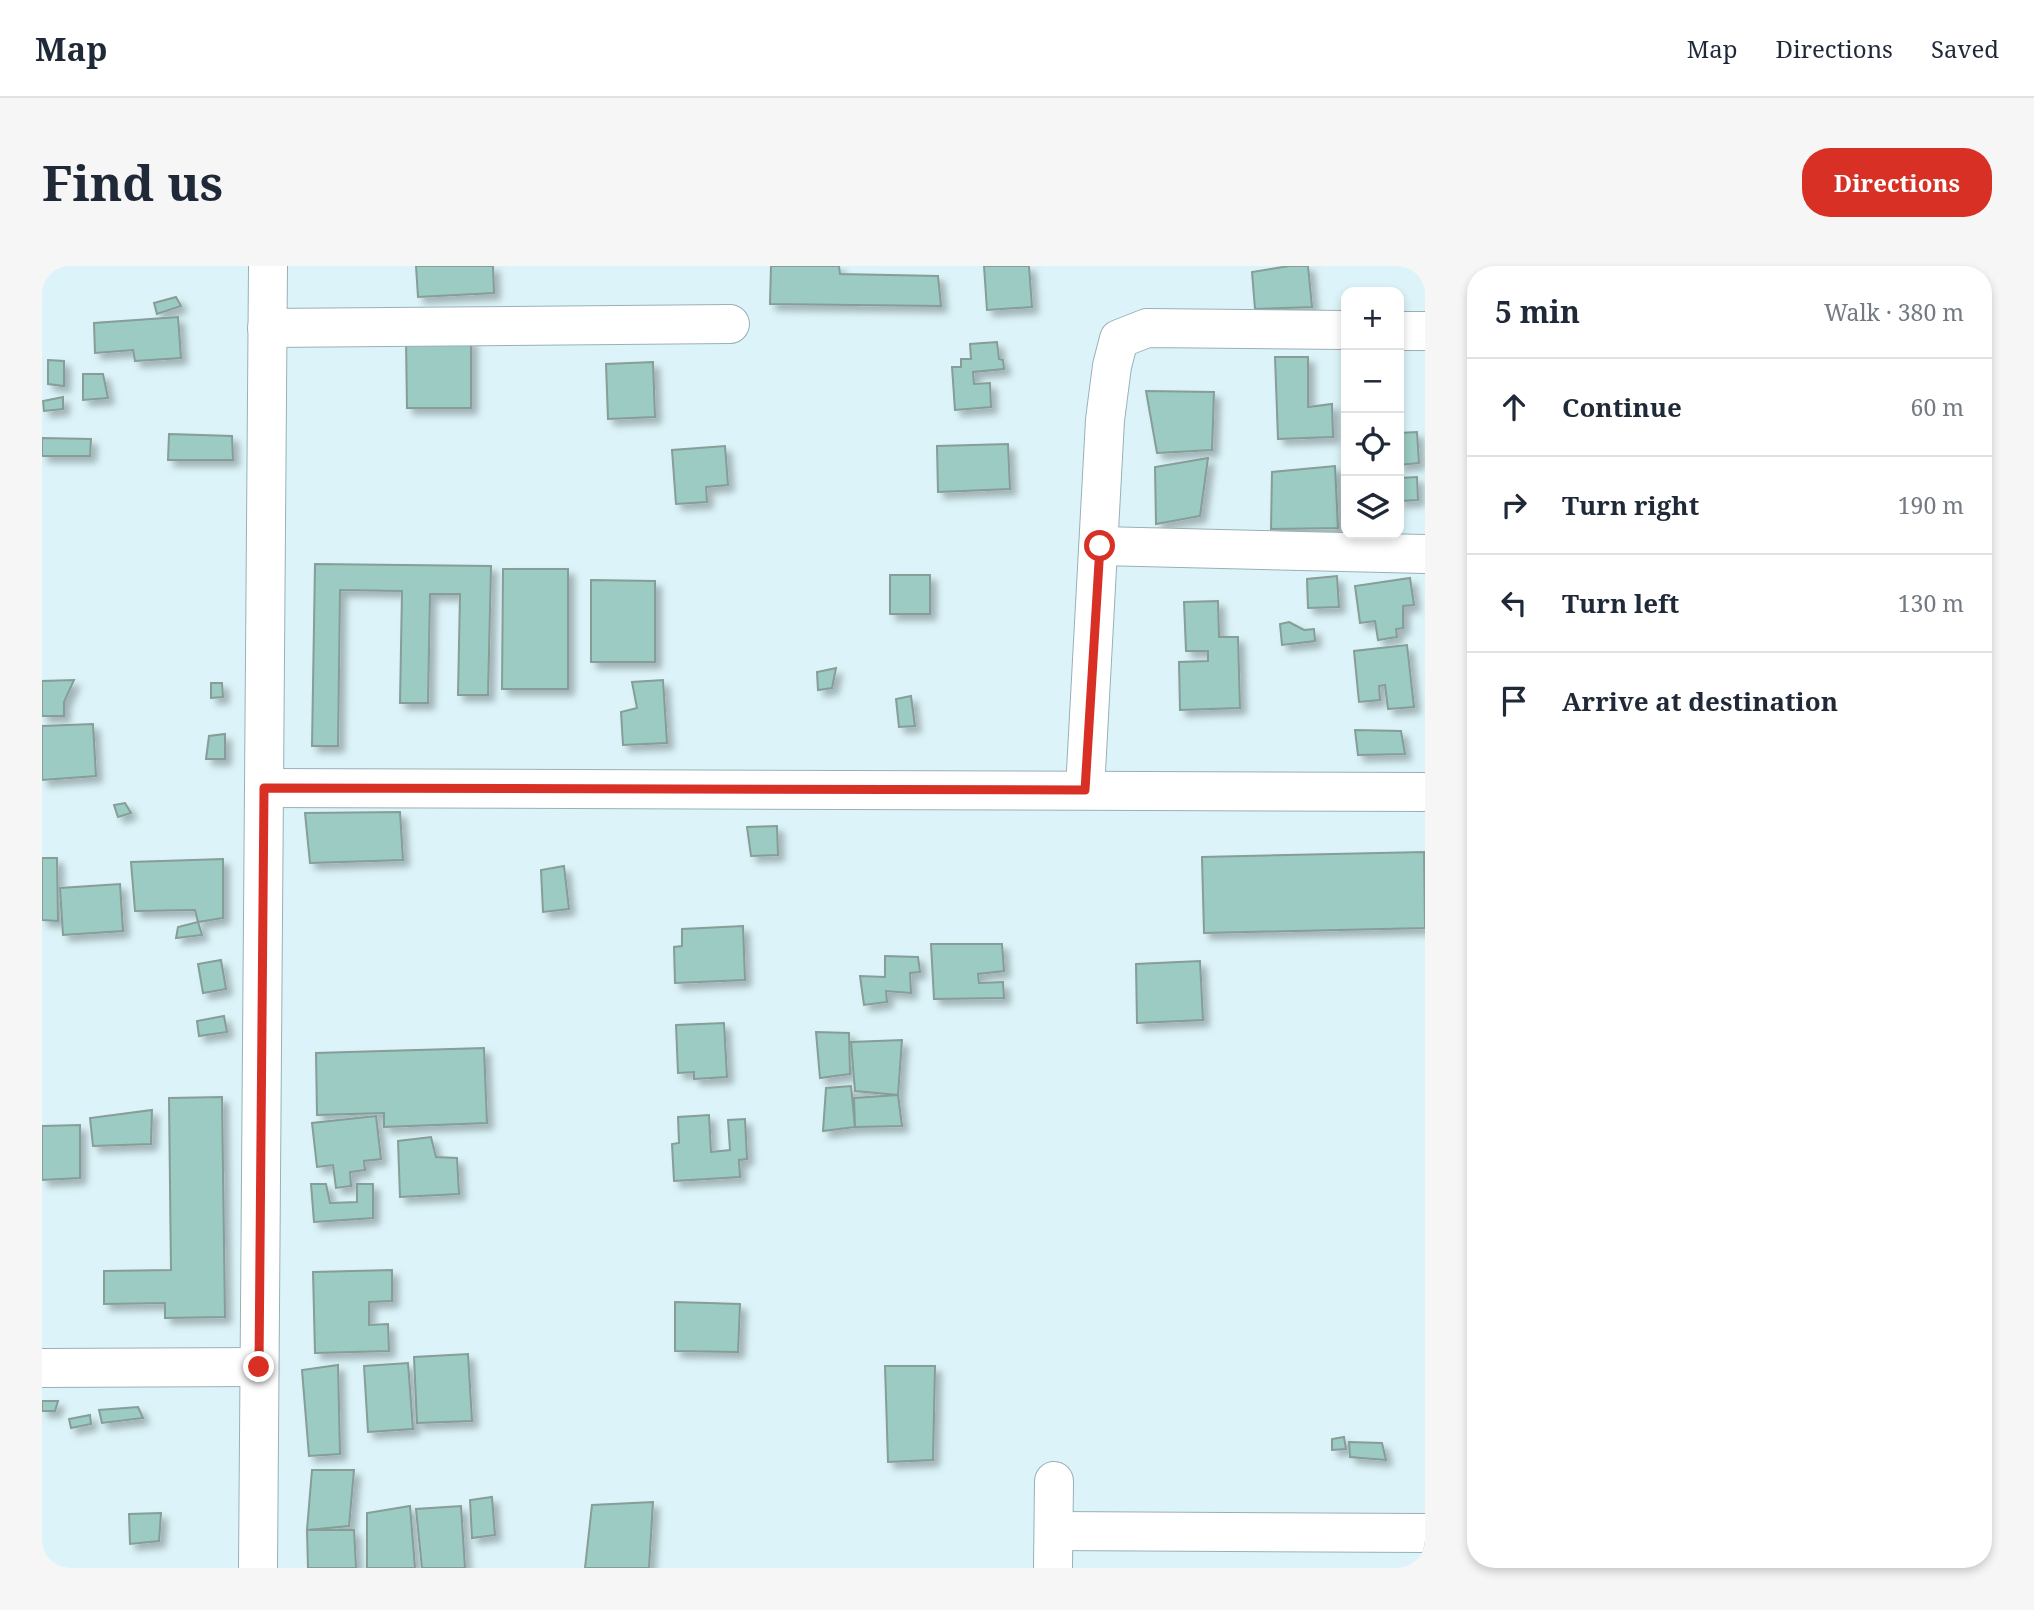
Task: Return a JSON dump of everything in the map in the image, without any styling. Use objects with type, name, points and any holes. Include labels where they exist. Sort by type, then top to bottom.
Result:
[{"type":"street","points":[[258,1568],[268,266]]},
{"type":"street","points":[[267,328],[730,324]]},
{"type":"street","points":[[1085,790],[1105,420],[1112,366],[1119,339],[1147,328],[1341,330]]},
{"type":"street","points":[[1404,331],[1425,331]]},
{"type":"street","points":[[1100,546],[1425,554]]},
{"type":"street","points":[[264,788],[1425,792]]},
{"type":"street","points":[[42,1367],[259,1367]]},
{"type":"street","points":[[1054,1481],[1054,1549],[1425,1533]]},
{"type":"building","points":[[416,266],[493,266],[494,293],[418,297]]},
{"type":"building","points":[[771,266],[839,266],[840,274],[938,276],[941,306],[770,304]]},
{"type":"building","points":[[984,266],[1029,266],[1032,307],[987,310]]},
{"type":"building","points":[[1308,266],[1312,307],[1255,309],[1252,272]]},
{"type":"building","points":[[176,297],[181,306],[157,314],[154,303]]},
{"type":"building","points":[[178,317],[181,358],[135,361],[133,350],[95,353],[94,323]]},
{"type":"building","points":[[471,339],[471,408],[407,408],[406,340]]},
{"type":"building","points":[[997,342],[999,359],[1003,360],[1004,369],[973,372],[974,384],[990,383],[991,407],[955,410],[952,367],[961,367],[961,359],[971,359],[970,344]]},
{"type":"building","points":[[1275,357],[1308,357],[1308,407],[1332,404],[1333,437],[1278,439]]},
{"type":"building","points":[[48,360],[64,361],[64,386],[48,384]]},
{"type":"building","points":[[653,362],[655,417],[608,419],[606,364]]},
{"type":"building","points":[[83,374],[103,374],[108,398],[83,400]]},
{"type":"building","points":[[1146,391],[1214,392],[1212,450],[1157,453]]},
{"type":"building","points":[[63,397],[63,409],[44,411],[43,401]]},
{"type":"building","points":[[1417,432],[1419,463],[1404,464],[1404,433]]},
{"type":"building","points":[[169,434],[232,436],[233,460],[168,460]]},
{"type":"building","points":[[42,438],[91,439],[90,456],[42,456]]},
{"type":"building","points":[[1008,444],[1010,489],[938,492],[937,446]]},
{"type":"building","points":[[725,446],[728,485],[706,487],[707,502],[676,504],[672,450]]},
{"type":"building","points":[[1208,458],[1200,516],[1156,524],[1155,467]]},
{"type":"building","points":[[1335,466],[1338,528],[1271,529],[1272,472]]},
{"type":"building","points":[[1417,477],[1418,500],[1404,501],[1404,478]]},
{"type":"building","points":[[315,564],[491,566],[488,695],[458,695],[460,594],[430,594],[428,703],[400,703],[402,591],[340,590],[338,746],[312,746]]},
{"type":"building","points":[[503,569],[568,569],[568,689],[502,689]]},
{"type":"building","points":[[890,575],[930,575],[930,614],[890,614]]},
{"type":"building","points":[[1337,576],[1339,607],[1308,608],[1307,579]]},
{"type":"building","points":[[1410,578],[1414,605],[1403,606],[1403,628],[1396,629],[1397,637],[1378,640],[1375,621],[1360,623],[1355,586]]},
{"type":"building","points":[[591,580],[655,581],[655,662],[591,662]]},
{"type":"building","points":[[1218,601],[1219,637],[1238,637],[1240,708],[1180,710],[1179,662],[1208,661],[1208,651],[1186,651],[1184,602]]},
{"type":"building","points":[[1289,622],[1304,630],[1314,629],[1315,641],[1282,645],[1280,624]]},
{"type":"building","points":[[1407,645],[1414,707],[1388,709],[1385,685],[1379,686],[1380,700],[1359,702],[1354,651]]},
{"type":"building","points":[[836,668],[832,688],[818,690],[817,672]]},
{"type":"building","points":[[74,680],[64,702],[64,716],[42,716],[42,681]]},
{"type":"building","points":[[663,680],[667,743],[623,745],[621,712],[637,708],[632,682]]},
{"type":"building","points":[[211,683],[222,683],[223,697],[211,698]]},
{"type":"building","points":[[911,696],[915,726],[899,727],[896,699]]},
{"type":"building","points":[[93,724],[96,776],[42,780],[42,726]]},
{"type":"building","points":[[1355,730],[1401,731],[1405,754],[1358,755]]},
{"type":"building","points":[[225,734],[225,759],[206,759],[209,736]]},
{"type":"building","points":[[125,803],[131,813],[118,817],[114,805]]},
{"type":"building","points":[[400,812],[403,860],[310,863],[305,813]]},
{"type":"building","points":[[777,826],[778,855],[751,856],[747,827]]},
{"type":"building","points":[[1424,852],[1425,928],[1204,933],[1202,857]]},
{"type":"building","points":[[42,858],[57,858],[58,921],[42,920]]},
{"type":"building","points":[[223,859],[223,918],[198,922],[195,910],[135,911],[131,862]]},
{"type":"building","points":[[564,866],[569,909],[543,912],[541,870]]},
{"type":"building","points":[[120,884],[123,931],[63,935],[60,888]]},
{"type":"building","points":[[198,922],[202,935],[176,938],[178,927]]},
{"type":"building","points":[[743,926],[745,980],[675,983],[674,947],[682,946],[682,929]]},
{"type":"building","points":[[931,944],[1002,944],[1004,971],[978,974],[979,983],[1003,982],[1004,998],[934,999]]},
{"type":"building","points":[[885,956],[918,957],[920,972],[910,973],[911,993],[886,991],[887,1002],[864,1005],[860,976],[885,977]]},
{"type":"building","points":[[221,960],[226,989],[203,993],[198,964]]},
{"type":"building","points":[[1200,961],[1203,1020],[1137,1023],[1136,964]]},
{"type":"building","points":[[224,1016],[227,1032],[199,1036],[197,1021]]},
{"type":"building","points":[[724,1023],[727,1077],[694,1079],[694,1072],[678,1073],[676,1025]]},
{"type":"building","points":[[816,1032],[849,1033],[850,1074],[820,1078]]},
{"type":"building","points":[[902,1040],[898,1095],[855,1091],[851,1042]]},
{"type":"building","points":[[484,1048],[487,1123],[384,1127],[384,1113],[317,1115],[316,1053]]},
{"type":"building","points":[[851,1086],[855,1127],[823,1131],[826,1088]]},
{"type":"building","points":[[898,1095],[902,1126],[855,1127],[854,1098]]},
{"type":"building","points":[[222,1097],[225,1317],[165,1318],[165,1303],[104,1304],[104,1271],[171,1270],[169,1098]]},
{"type":"building","points":[[152,1110],[151,1144],[93,1146],[90,1118]]},
{"type":"building","points":[[709,1115],[711,1152],[730,1150],[728,1120],[745,1119],[747,1159],[739,1160],[740,1177],[674,1181],[672,1144],[679,1143],[678,1117]]},
{"type":"building","points":[[376,1116],[381,1159],[364,1161],[365,1170],[350,1172],[351,1186],[336,1188],[333,1165],[317,1167],[312,1123]]},
{"type":"building","points":[[80,1125],[80,1178],[42,1180],[42,1126]]},
{"type":"building","points":[[431,1137],[436,1157],[457,1158],[459,1194],[400,1197],[398,1141]]},
{"type":"building","points":[[311,1184],[326,1184],[330,1203],[357,1202],[357,1184],[373,1184],[373,1218],[314,1222]]},
{"type":"building","points":[[392,1270],[392,1301],[369,1302],[369,1325],[388,1324],[389,1351],[315,1353],[313,1272]]},
{"type":"building","points":[[675,1302],[740,1304],[738,1352],[675,1351]]},
{"type":"building","points":[[468,1354],[472,1421],[417,1423],[414,1357]]},
{"type":"building","points":[[408,1363],[413,1429],[368,1432],[364,1366]]},
{"type":"building","points":[[338,1365],[340,1454],[309,1456],[302,1370]]},
{"type":"building","points":[[885,1366],[935,1366],[933,1460],[888,1462]]},
{"type":"building","points":[[42,1401],[58,1401],[55,1411],[42,1411]]},
{"type":"building","points":[[138,1407],[143,1418],[102,1423],[99,1410]]},
{"type":"building","points":[[90,1415],[91,1424],[71,1428],[69,1419]]},
{"type":"building","points":[[1344,1437],[1346,1449],[1332,1450],[1332,1439]]},
{"type":"building","points":[[1349,1442],[1382,1443],[1386,1460],[1350,1457]]},
{"type":"building","points":[[312,1470],[354,1470],[349,1526],[307,1530]]},
{"type":"building","points":[[492,1497],[495,1535],[472,1538],[470,1500]]},
{"type":"building","points":[[653,1502],[649,1568],[585,1568],[592,1505]]},
{"type":"building","points":[[410,1506],[415,1568],[367,1568],[367,1513]]},
{"type":"building","points":[[461,1506],[465,1568],[422,1568],[416,1509]]},
{"type":"building","points":[[161,1513],[159,1541],[130,1544],[129,1514]]},
{"type":"building","points":[[307,1530],[354,1530],[356,1568],[308,1568]]},
{"type":"route","points":[[259,1367],[264,788],[1085,790],[1100,546]]}]
